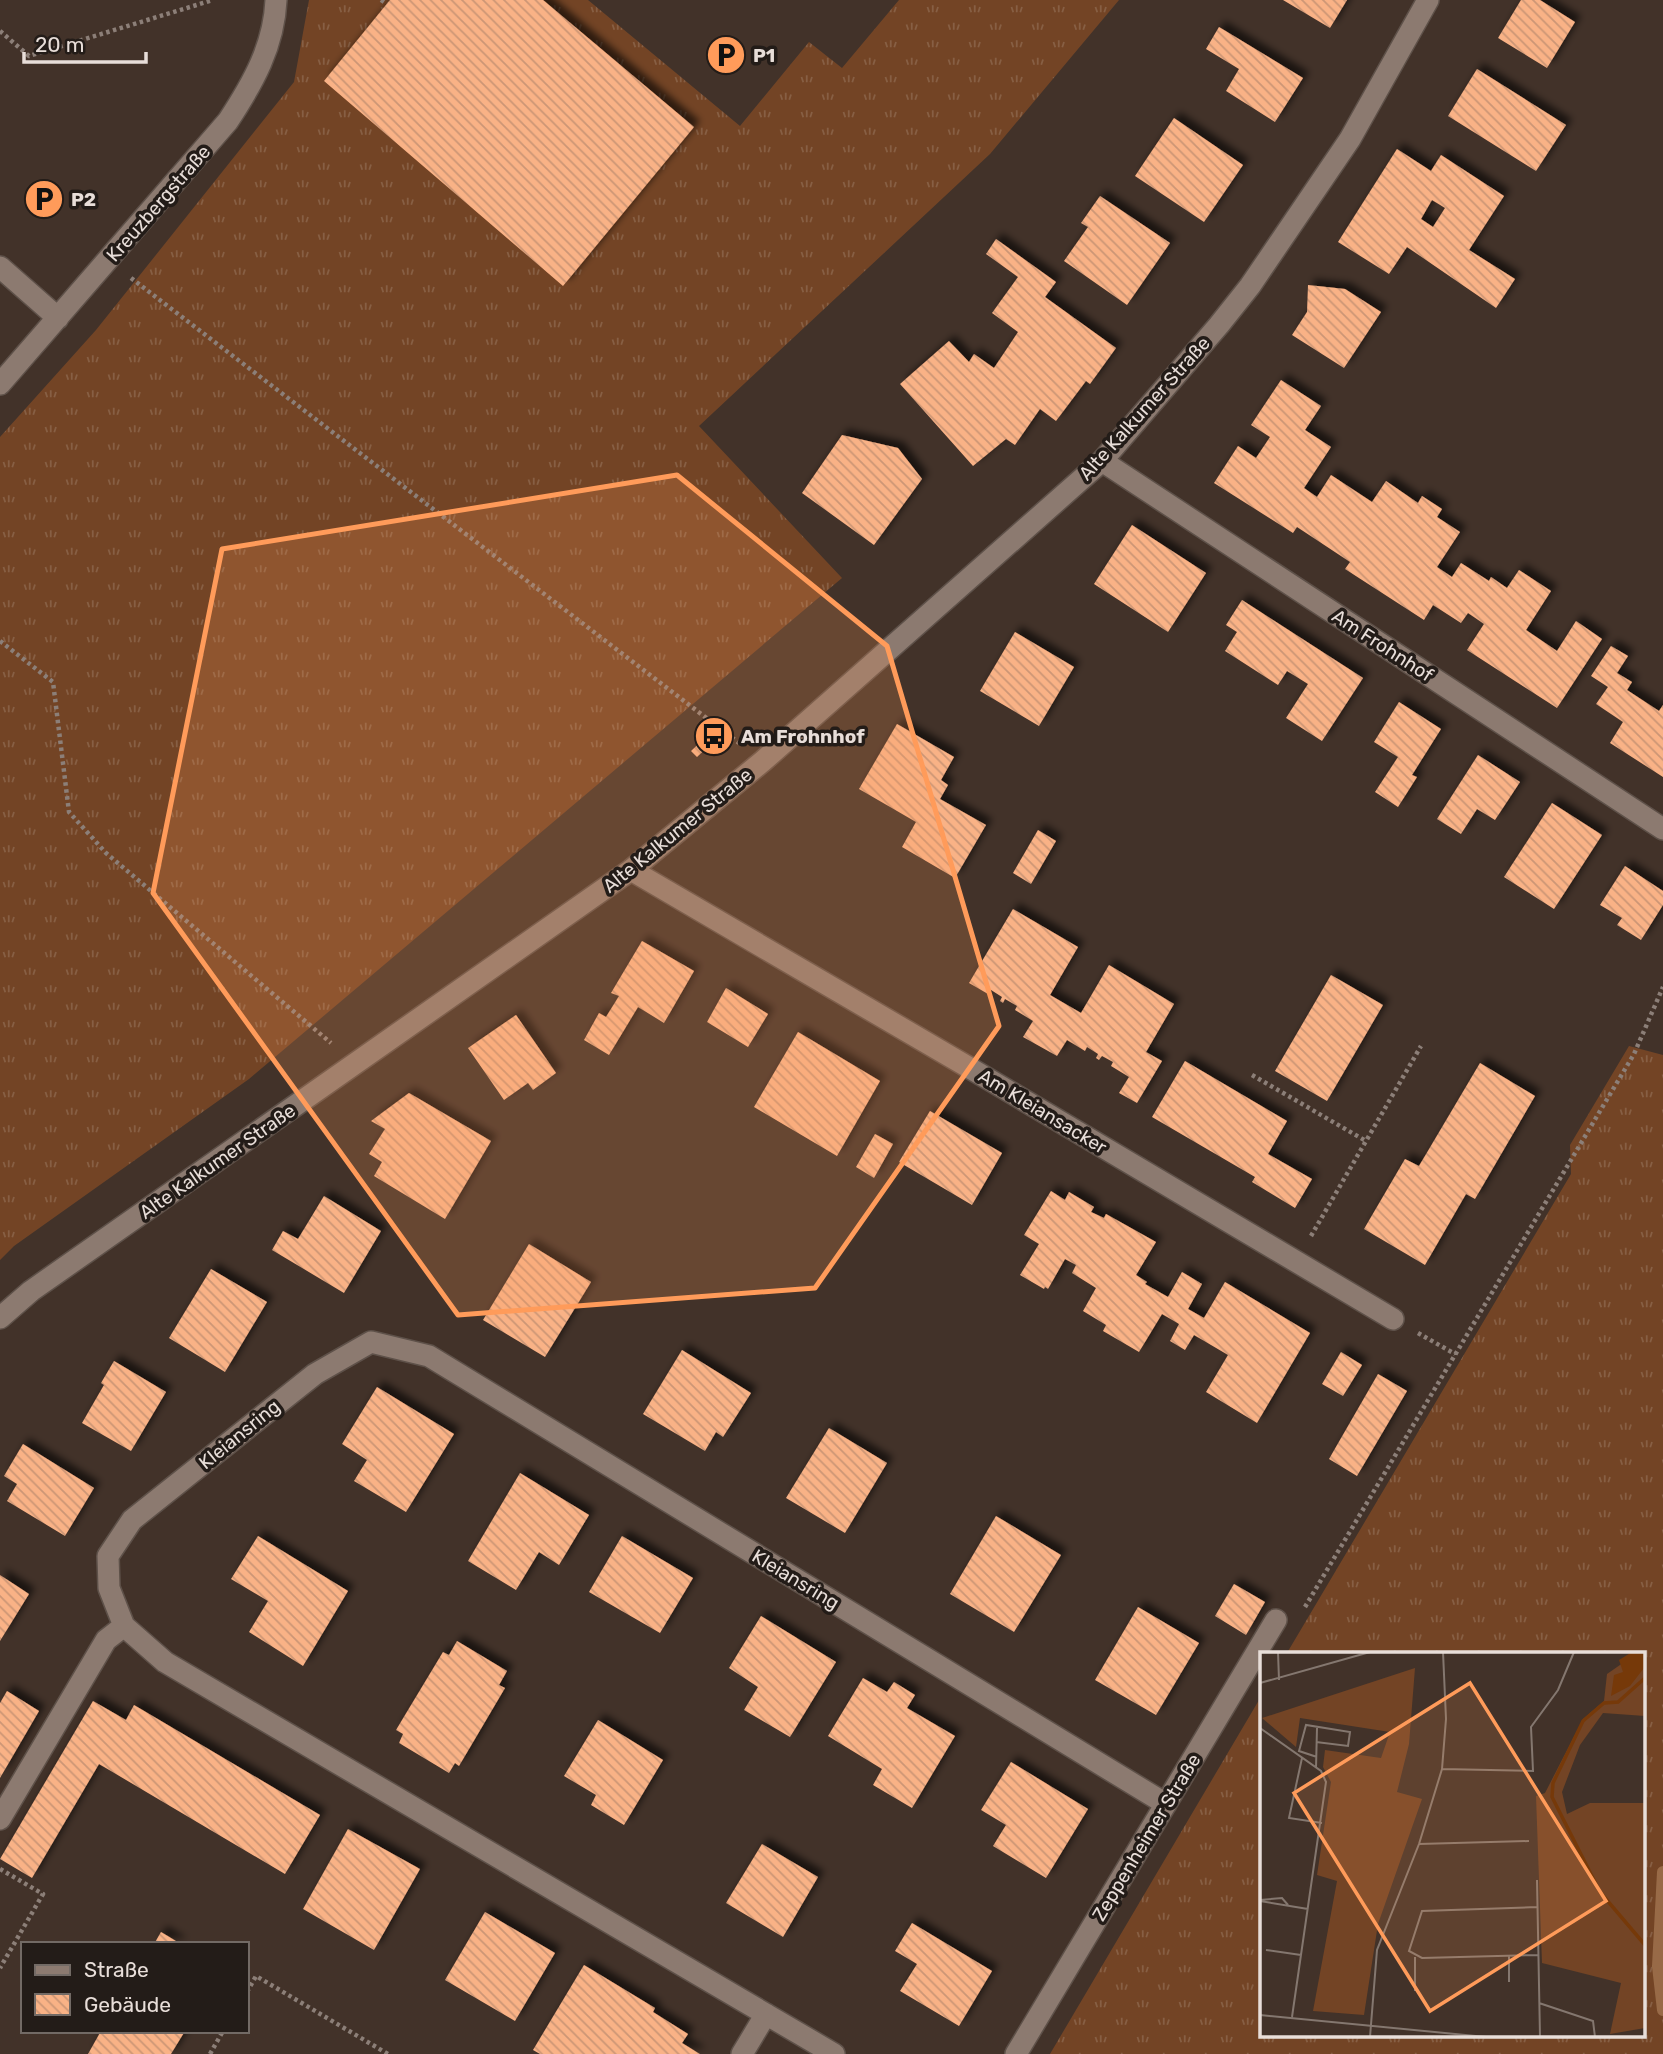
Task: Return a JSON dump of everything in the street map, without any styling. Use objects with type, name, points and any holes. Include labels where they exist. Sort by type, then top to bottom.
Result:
[{"type":"street","name":"Kreuzbergstraße","points":[[0,384],[228,121],[247,92],[272,36],[276,0]]},
{"type":"street","name":"Alte Kalkumer Straße","points":[[0,1318],[31,1291],[631,870],[763,761],[1102,461],[1219,325],[1278,246],[1350,139],[1428,0]]},
{"type":"street","points":[[0,267],[58,318]]},
{"type":"street","name":"Am Frohnhof","points":[[1102,461],[1663,829]]},
{"type":"street","name":"Am Kleiansacker","points":[[631,870],[1393,1319]]},
{"type":"street","name":"Kleiansring","points":[[834,2054],[165,1662],[124,1626],[109,1588],[108,1556],[132,1520],[315,1374],[371,1342],[429,1356],[1166,1804]]},
{"type":"street","name":"Zeppenheimer Straße","points":[[1016,2054],[1276,1620]]},
{"type":"street","points":[[0,1819],[106,1640],[124,1626]]},
{"type":"street","points":[[742,2054],[766,2014]]},
{"type":"path","points":[[0,31],[29,56],[213,0]]},
{"type":"path","points":[[381,0],[387,4]]},
{"type":"path","points":[[108,261],[763,761]]},
{"type":"path","points":[[0,640],[53,682],[69,812],[106,853],[356,1064]]},
{"type":"path","points":[[1276,1620],[1291,1629],[1634,1054],[1663,987]]},
{"type":"path","points":[[1297,1261],[1421,1046]]},
{"type":"path","points":[[1252,1075],[1366,1141]]},
{"type":"path","points":[[1393,1319],[1455,1354]]},
{"type":"path","points":[[0,1868],[43,1894],[0,1968]]},
{"type":"path","points":[[248,1990],[256,1976],[388,2054]]},
{"type":"path","points":[[210,2054],[222,2033]]},
{"type":"highlighted area","points":[[677,475],[887,646],[999,1026],[815,1288],[458,1315],[153,893],[222,549]]},
{"type":"green space","points":[[309,0],[588,0],[740,126],[809,42],[842,68],[899,0],[1119,0],[990,154],[699,426],[842,578],[249,1079],[14,1246],[0,1260],[0,437],[96,330],[294,82]]},
{"type":"green space","points":[[1629,1046],[1663,1055],[1663,2054],[1050,2054],[1260,1698],[1260,2036],[1646,2036],[1646,1652],[1288,1652],[1571,1174],[1570,1145]]},
{"type":"building","points":[[390,0],[543,0],[694,127],[563,286],[324,81]]},
{"type":"building","points":[[1283,0],[1347,0],[1330,28]]},
{"type":"building","points":[[1521,0],[1540,0],[1575,22],[1547,68],[1498,38]]},
{"type":"building","points":[[1219,27],[1303,78],[1275,122],[1226,91],[1239,69],[1206,49]]},
{"type":"building","points":[[1477,69],[1566,125],[1536,171],[1448,116]]},
{"type":"building","points":[[1174,118],[1243,165],[1204,222],[1135,176]]},
{"type":"building","points":[[1397,149],[1431,171],[1441,155],[1504,196],[1469,250],[1515,279],[1496,308],[1407,247],[1389,274],[1338,242]],"holes":[[[1432,200],[1445,208],[1433,227],[1421,219]]]},
{"type":"building","points":[[1100,196],[1170,243],[1127,305],[1064,261],[1088,227],[1081,223]]},
{"type":"building","points":[[996,239],[1056,282],[1045,297],[1116,348],[1090,384],[1086,381],[1056,421],[1040,409],[1015,445],[1006,439],[973,466],[900,384],[949,341],[969,362],[974,354],[994,368],[1018,332],[992,313],[1018,277],[986,254]]},
{"type":"building","points":[[1308,285],[1345,289],[1381,312],[1344,368],[1292,335],[1307,312]]},
{"type":"building","points":[[1281,380],[1321,406],[1305,430],[1331,447],[1304,488],[1317,497],[1331,475],[1372,502],[1386,481],[1418,503],[1422,496],[1442,509],[1437,517],[1460,532],[1437,567],[1452,577],[1461,563],[1489,581],[1491,577],[1507,588],[1519,570],[1551,591],[1526,630],[1557,651],[1576,621],[1602,639],[1557,708],[1467,650],[1484,624],[1468,613],[1461,623],[1433,605],[1424,620],[1345,569],[1350,562],[1297,527],[1293,533],[1214,483],[1238,446],[1256,458],[1270,437],[1251,425]]},
{"type":"building","points":[[842,435],[898,448],[922,479],[874,545],[802,493]]},
{"type":"building","points":[[1132,525],[1206,573],[1168,632],[1094,584]]},
{"type":"building","points":[[1242,600],[1363,678],[1322,741],[1286,718],[1308,684],[1287,671],[1278,685],[1225,651],[1237,632],[1226,625]]},
{"type":"building","points":[[1015,632],[1074,667],[1039,726],[980,691]]},
{"type":"building","points":[[1611,646],[1628,656],[1617,673],[1632,682],[1627,690],[1659,711],[1663,705],[1663,777],[1610,743],[1623,722],[1596,704],[1608,687],[1591,676]]},
{"type":"building","points":[[1399,702],[1441,729],[1412,775],[1417,777],[1398,807],[1375,792],[1398,757],[1374,742]]},
{"type":"building","points":[[897,724],[954,757],[941,780],[948,785],[940,799],[986,825],[955,878],[902,847],[916,822],[859,789]]},
{"type":"building","points":[[710,733],[716,739],[697,757],[691,751]]},
{"type":"building","points":[[1478,755],[1520,782],[1495,820],[1477,809],[1461,834],[1437,819]]},
{"type":"building","points":[[1552,803],[1602,835],[1554,909],[1504,877]]},
{"type":"building","points":[[1038,830],[1056,841],[1031,884],[1013,873]]},
{"type":"building","points":[[1625,866],[1663,891],[1663,905],[1641,940],[1617,925],[1622,918],[1600,905]]},
{"type":"building","points":[[1013,909],[1078,947],[1050,995],[1081,1013],[1109,965],[1174,1004],[1146,1052],[1162,1061],[1137,1103],[1119,1093],[1129,1077],[1111,1066],[1113,1062],[1102,1056],[1099,1060],[1096,1058],[1098,1054],[1087,1047],[1085,1051],[1067,1040],[1057,1056],[1023,1037],[1033,1021],[1015,1010],[1017,1006],[1005,999],[1003,1003],[1000,1001],[1002,997],[991,990],[988,994],[969,983]]},
{"type":"building","points":[[642,941],[694,971],[664,1023],[638,1007],[609,1055],[584,1040],[599,1013],[606,1017],[619,996],[611,993]]},
{"type":"building","points":[[1331,975],[1383,1005],[1327,1101],[1275,1071]]},
{"type":"building","points":[[726,988],[768,1014],[748,1047],[707,1022]]},
{"type":"building","points":[[516,1015],[556,1073],[533,1090],[528,1083],[504,1100],[468,1048]]},
{"type":"building","points":[[798,1032],[880,1081],[837,1156],[754,1107]]},
{"type":"building","points":[[1185,1061],[1287,1121],[1268,1154],[1312,1179],[1295,1208],[1252,1182],[1255,1177],[1152,1117]]},
{"type":"building","points":[[1480,1063],[1535,1096],[1475,1199],[1466,1194],[1425,1265],[1364,1229],[1405,1159],[1419,1166]]},
{"type":"building","points":[[409,1093],[491,1141],[445,1219],[374,1176],[382,1162],[369,1154],[385,1129],[371,1121]]},
{"type":"building","points":[[930,1111],[1002,1153],[972,1205],[899,1162]]},
{"type":"building","points":[[875,1134],[893,1144],[874,1178],[856,1167]]},
{"type":"building","points":[[1051,1191],[1065,1200],[1069,1192],[1094,1207],[1091,1212],[1104,1218],[1106,1214],[1156,1242],[1136,1275],[1147,1282],[1145,1284],[1168,1297],[1182,1272],[1202,1284],[1188,1309],[1204,1318],[1225,1282],[1310,1333],[1257,1423],[1206,1392],[1228,1355],[1194,1335],[1185,1350],[1170,1341],[1179,1324],[1162,1314],[1139,1352],[1103,1331],[1106,1325],[1083,1311],[1096,1288],[1072,1273],[1076,1265],[1065,1259],[1048,1289],[1020,1275],[1039,1244],[1024,1235]]},
{"type":"building","points":[[324,1196],[381,1231],[344,1293],[272,1250],[283,1231],[298,1239]]},
{"type":"building","points":[[529,1244],[591,1282],[545,1357],[483,1320]]},
{"type":"building","points":[[211,1269],[267,1302],[225,1372],[169,1338]]},
{"type":"building","points":[[682,1350],[751,1393],[723,1437],[716,1432],[705,1451],[643,1414]]},
{"type":"building","points":[[1341,1352],[1362,1365],[1343,1396],[1322,1384]]},
{"type":"building","points":[[114,1361],[166,1392],[131,1451],[82,1423],[104,1385],[101,1383]]},
{"type":"building","points":[[1378,1374],[1407,1391],[1357,1476],[1329,1459]]},
{"type":"building","points":[[377,1387],[454,1434],[406,1512],[354,1481],[367,1460],[342,1444]]},
{"type":"building","points":[[829,1428],[887,1463],[845,1533],[786,1498]]},
{"type":"building","points":[[23,1444],[94,1488],[65,1536],[7,1501],[17,1484],[4,1476]]},
{"type":"building","points":[[520,1473],[589,1515],[559,1565],[539,1552],[516,1590],[468,1561]]},
{"type":"building","points":[[996,1516],[1061,1555],[1014,1632],[950,1594]]},
{"type":"building","points":[[258,1536],[348,1591],[303,1666],[249,1632],[268,1601],[231,1579]]},
{"type":"building","points":[[622,1536],[693,1578],[660,1633],[589,1592]]},
{"type":"building","points":[[0,1575],[29,1594],[0,1641]]},
{"type":"building","points":[[1234,1584],[1265,1602],[1246,1635],[1215,1616]]},
{"type":"building","points":[[1138,1607],[1199,1643],[1156,1715],[1095,1680]]},
{"type":"building","points":[[761,1616],[836,1662],[790,1737],[744,1710],[758,1687],[729,1668]]},
{"type":"building","points":[[457,1641],[507,1671],[499,1685],[505,1688],[459,1766],[455,1763],[449,1773],[399,1743],[403,1734],[396,1730],[443,1652],[449,1655]]},
{"type":"building","points":[[863,1678],[887,1692],[894,1682],[915,1695],[907,1708],[955,1736],[912,1808],[873,1785],[882,1769],[828,1736]]},
{"type":"building","points":[[7,1691],[39,1711],[0,1778],[0,1703]]},
{"type":"building","points":[[93,1701],[126,1720],[134,1705],[320,1815],[285,1874],[99,1764],[32,1878],[0,1859]]},
{"type":"building","points":[[598,1720],[663,1760],[624,1825],[591,1805],[596,1795],[564,1776]]},
{"type":"building","points":[[1011,1762],[1088,1809],[1046,1878],[993,1846],[1006,1825],[981,1810]]},
{"type":"building","points":[[348,1829],[420,1869],[374,1950],[303,1909]]},
{"type":"building","points":[[762,1844],[818,1877],[783,1937],[726,1903]]},
{"type":"building","points":[[485,1912],[555,1953],[515,2021],[445,1980]]},
{"type":"building","points":[[912,1923],[992,1971],[959,2026],[900,1991],[917,1964],[895,1951]]},
{"type":"building","points":[[161,1932],[178,1942],[155,1942]]},
{"type":"building","points":[[584,1965],[655,2008],[653,2012],[688,2034],[682,2043],[700,2054],[540,2054],[533,2050]]},
{"type":"building","points":[[100,2033],[184,2033],[171,2054],[88,2054]]},
{"type":"waterway","points":[[1663,1872],[1658,1966],[1663,2010]]},
{"type":"place","name":"P1","points":[[726,55]]},
{"type":"place","name":"P2","points":[[44,199]]},
{"type":"place","name":"Am Frohnhof","points":[[714,736]]}]
